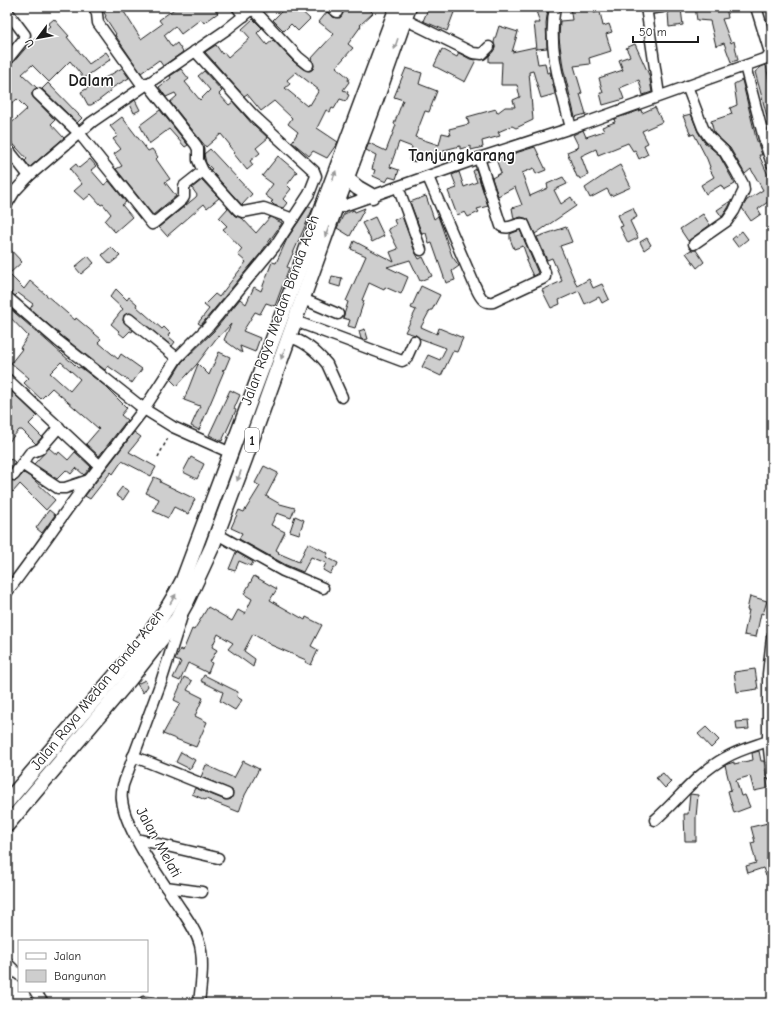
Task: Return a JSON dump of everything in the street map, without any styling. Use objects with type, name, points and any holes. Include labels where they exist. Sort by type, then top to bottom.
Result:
[{"type":"highway","name":"Jalan Raya Medan Banda Aceh","points":[[7,825],[140,667],[177,619],[187,601],[217,534],[303,299],[331,204],[347,179],[397,7]]},
{"type":"highway","name":"Jalan Raya Medan Banda Aceh","points":[[7,802],[120,670],[160,619],[183,580],[231,453],[331,204],[370,97],[407,13]]},
{"type":"highway","points":[[347,179],[358,188],[372,196]]},
{"type":"street","points":[[94,7],[97,14],[98,23],[145,84],[198,147],[198,160],[202,171],[240,211],[243,212],[264,208],[293,220]]},
{"type":"street","points":[[237,7],[244,16]]},
{"type":"street","points":[[554,7],[551,30],[553,54],[571,128]]},
{"type":"street","points":[[659,95],[646,8],[662,7]]},
{"type":"street","points":[[309,194],[331,204],[372,196],[479,158],[571,128],[659,95],[771,56],[756,7]]},
{"type":"street","points":[[7,204],[14,191],[29,176],[78,133],[106,111],[195,51],[254,8],[298,57],[308,65]]},
{"type":"street","points":[[7,11],[25,35],[23,40],[7,60]]},
{"type":"street","points":[[407,13],[473,52],[482,54],[489,47]]},
{"type":"street","points":[[7,592],[42,546],[75,497],[144,409],[177,358],[209,326],[252,275],[293,220],[309,194],[316,177],[314,171],[254,116],[195,51]]},
{"type":"street","points":[[745,66],[772,164]]},
{"type":"street","points":[[687,86],[703,128],[709,137],[724,151],[737,173],[744,190],[734,211],[726,221],[694,244]]},
{"type":"street","points":[[38,94],[78,133],[152,224],[154,224],[182,200],[184,197],[184,186],[202,171]]},
{"type":"street","points":[[7,148],[29,176]]},
{"type":"street","points":[[428,177],[481,297],[486,302],[493,302],[542,279],[545,272],[524,224],[520,223],[507,228],[501,226],[479,158]]},
{"type":"street","points":[[398,187],[421,250]]},
{"type":"street","points":[[7,297],[58,341],[144,409],[173,427],[231,453]]},
{"type":"street","points":[[303,299],[338,314]]},
{"type":"street","points":[[129,319],[177,358]]},
{"type":"street","points":[[295,321],[402,361],[406,359],[414,341]]},
{"type":"street","points":[[289,337],[302,341],[327,364],[342,397]]},
{"type":"street","points":[[8,383],[59,427],[100,466]]},
{"type":"street","points":[[14,475],[30,453],[41,449],[59,427]]},
{"type":"street","points":[[22,464],[58,488],[65,488],[89,480]]},
{"type":"street","points":[[217,534],[283,570],[323,588]]},
{"type":"street","name":"Jalan Melati","points":[[187,601],[121,794],[126,815],[137,839],[166,887],[190,922],[200,945],[201,965],[199,1003]]},
{"type":"street","points":[[772,637],[768,674],[770,689],[768,741],[772,775]]},
{"type":"street","points":[[655,820],[697,779],[717,762],[733,754],[768,741]]},
{"type":"street","points":[[133,756],[227,794]]},
{"type":"street","points":[[137,839],[218,858]]},
{"type":"street","points":[[166,887],[202,892]]},
{"type":"street","points":[[7,962],[18,974]]},
{"type":"street","points":[[36,992],[43,1003]]},
{"type":"path","points":[[158,457],[173,427]]},
{"type":"building","points":[[101,7],[121,7],[141,39],[162,24],[159,20],[177,7],[214,7],[218,13],[204,23],[201,19],[181,34],[175,26],[164,35],[172,47],[177,43],[183,52],[163,66],[159,60],[141,73],[115,35],[116,34],[105,17],[106,16]]},
{"type":"building","points":[[286,7],[297,7],[310,19],[298,31],[291,24],[284,31],[273,20]]},
{"type":"building","points":[[341,7],[367,7],[373,13],[360,25],[361,26],[348,44],[353,48],[336,67],[349,78],[349,82],[343,90],[348,92],[347,94],[349,95],[346,101],[340,99],[334,109],[332,108],[330,112],[326,110],[317,128],[338,142],[327,158],[313,151],[309,156],[292,142],[298,132],[288,124],[292,118],[274,101],[261,111],[247,94],[244,96],[205,52],[216,45],[222,54],[224,52],[228,57],[250,38],[242,29],[253,19],[262,28],[257,33],[267,45],[273,40],[294,62],[303,69],[310,71],[314,66],[311,59],[334,34],[319,22],[327,12],[333,17],[340,18],[343,13]],"holes":[[[296,72],[319,90],[310,105],[308,104],[307,106],[285,88],[290,84],[287,80]]]},
{"type":"building","points":[[429,7],[456,7],[447,31],[423,21]]},
{"type":"building","points":[[570,7],[593,7],[594,13],[600,12],[603,26],[609,24],[612,32],[606,34],[611,51],[589,58],[590,64],[574,66],[582,93],[580,94],[586,114],[575,117],[563,67],[559,38],[560,21],[572,20]]},
{"type":"building","points":[[695,7],[726,7],[728,18],[722,19],[731,43],[734,41],[738,60],[731,62],[724,43],[716,46],[710,21],[697,20]]},
{"type":"building","points":[[535,8],[548,9],[546,23],[547,48],[537,49],[534,23],[540,23]]},
{"type":"building","points":[[681,9],[683,25],[669,27],[668,12]]},
{"type":"building","points":[[54,19],[69,36],[67,37],[89,64],[106,52],[111,59],[84,78],[70,61],[49,82],[32,65],[22,74],[37,88],[32,92],[32,96],[55,120],[51,124],[64,138],[30,167],[25,161],[27,159],[7,137],[7,127],[27,109],[17,99],[7,108],[7,66],[12,64],[30,43],[50,26],[48,24]]},
{"type":"building","points":[[499,26],[518,32],[512,52],[535,47],[538,64],[545,63],[547,73],[550,72],[555,94],[541,98],[533,71],[529,72],[533,120],[516,128],[512,126],[498,132],[500,136],[482,141],[483,147],[471,150],[471,146],[460,149],[460,146],[444,150],[445,156],[429,159],[428,157],[416,160],[415,162],[409,160],[412,147],[399,142],[390,167],[399,170],[396,179],[389,177],[386,182],[373,176],[375,170],[372,169],[376,155],[366,150],[369,143],[386,151],[396,125],[394,124],[403,100],[394,97],[406,68],[422,73],[419,84],[437,91],[429,112],[425,111],[415,137],[439,145],[442,133],[451,135],[449,129],[469,124],[467,117],[496,109],[497,113],[505,107],[515,107],[513,100],[520,97],[517,85],[501,85],[502,62],[489,62],[489,56],[495,48],[494,42]]},
{"type":"building","points":[[635,44],[649,75],[652,92],[643,95],[639,80],[620,88],[624,99],[603,105],[600,93],[603,93],[599,78],[623,70],[619,60],[630,56],[626,48]]},
{"type":"building","points":[[442,49],[457,57],[459,53],[470,59],[476,60],[465,82],[434,66]]},
{"type":"building","points":[[766,65],[770,86],[772,85],[772,128],[770,128],[755,72]]},
{"type":"building","points":[[122,68],[129,78],[110,89],[111,91],[98,101],[88,105],[81,92]]},
{"type":"building","points":[[181,69],[189,79],[185,82],[200,100],[210,90],[198,76],[204,71],[222,91],[219,94],[229,105],[233,102],[253,125],[268,138],[256,148],[260,153],[250,161],[253,165],[247,170],[221,134],[206,147],[170,102],[177,96],[175,93],[166,97],[159,87],[171,78],[170,76]]},
{"type":"building","points":[[742,80],[756,138],[762,155],[759,155],[772,184],[772,199],[758,209],[761,214],[751,221],[742,208],[747,200],[763,190],[751,169],[745,174],[730,148],[714,133],[711,121],[732,114],[730,108],[737,105],[734,84]]},
{"type":"building","points":[[48,83],[82,118],[77,123],[42,89]]},
{"type":"building","points":[[135,100],[140,110],[134,113],[130,104]]},
{"type":"building","points":[[655,107],[662,122],[642,131],[648,143],[644,145],[648,154],[639,159],[635,150],[633,151],[628,143],[598,155],[596,149],[581,156],[588,175],[580,179],[577,177],[567,152],[579,147],[573,135],[583,130],[586,137],[604,131],[602,127],[615,122],[614,119],[641,110],[642,113]]},
{"type":"building","points":[[160,110],[188,145],[185,147],[169,129],[149,144],[140,125]]},
{"type":"building","points":[[691,114],[698,132],[704,142],[719,155],[735,184],[724,190],[721,185],[706,194],[701,185],[714,177],[709,168],[707,159],[694,134],[691,135],[683,116]]},
{"type":"building","points":[[122,117],[148,151],[152,149],[158,157],[156,159],[170,179],[165,182],[176,196],[153,215],[116,169],[122,166],[114,154],[121,149],[113,139],[118,136],[110,126]]},
{"type":"building","points":[[535,147],[546,170],[536,174],[534,168],[522,173],[530,196],[548,188],[547,184],[563,177],[567,184],[554,190],[561,204],[571,197],[576,206],[535,234],[528,219],[521,217],[514,219],[512,208],[522,205],[515,187],[498,196],[492,178],[501,173],[496,159]]},
{"type":"building","points":[[210,149],[252,194],[242,205],[210,170],[212,169],[206,163],[204,154]]},
{"type":"building","points":[[278,156],[297,172],[287,185],[291,189],[283,199],[287,203],[283,208],[274,205],[271,202],[273,201],[265,195],[273,184],[262,176]]},
{"type":"building","points":[[90,159],[96,166],[91,170],[104,185],[109,181],[126,202],[122,205],[132,217],[115,232],[105,221],[111,214],[103,204],[101,205],[91,194],[84,200],[74,191],[82,184],[70,169],[76,164],[79,168]]},
{"type":"building","points":[[620,165],[631,187],[611,196],[607,189],[590,198],[585,188]]},
{"type":"building","points":[[476,169],[488,206],[477,209],[479,212],[468,217],[465,212],[457,215],[448,191],[457,188],[452,175],[459,172],[464,187],[477,182],[473,171]]},
{"type":"building","points":[[202,180],[219,198],[207,208],[204,204],[167,236],[159,227],[196,197],[197,195],[192,188]]},
{"type":"building","points":[[426,196],[434,219],[438,216],[452,256],[459,266],[452,271],[455,280],[446,283],[432,243],[429,244],[426,233],[422,234],[410,202]]},
{"type":"building","points":[[732,200],[728,208],[722,217],[717,210]]},
{"type":"building","points":[[309,206],[313,208],[287,267],[289,268],[275,306],[266,303],[260,314],[255,312],[243,331],[260,338],[255,352],[240,346],[242,353],[224,340],[231,324],[219,337],[218,336],[197,364],[177,386],[171,380],[182,362],[214,331],[240,299],[246,304],[254,287],[261,291],[272,262],[276,263],[287,239]]},
{"type":"building","points":[[228,208],[235,216],[242,218],[256,233],[270,217],[282,223],[260,254],[201,325],[198,323],[209,309],[204,305],[215,294],[219,297],[246,262],[238,255],[242,249],[223,229],[227,226],[219,218]]},
{"type":"building","points":[[365,208],[350,236],[337,228],[344,214]]},
{"type":"building","points":[[633,208],[637,217],[630,221],[638,238],[628,243],[620,227],[623,226],[618,215]]},
{"type":"building","points":[[703,214],[710,225],[688,241],[680,229]]},
{"type":"building","points":[[402,216],[415,252],[419,259],[423,257],[432,276],[420,281],[410,260],[387,267],[408,277],[401,294],[385,287],[384,290],[369,283],[362,300],[364,301],[355,328],[348,326],[350,320],[343,318],[348,302],[346,301],[366,256],[351,249],[354,241],[394,262],[390,252],[398,249],[388,229],[396,225],[394,220]]},
{"type":"building","points":[[375,217],[384,236],[372,242],[362,223]]},
{"type":"building","points":[[566,227],[572,242],[560,246],[577,286],[589,279],[593,288],[602,284],[609,299],[602,303],[599,297],[585,304],[579,291],[559,300],[560,304],[551,308],[542,290],[562,281],[552,258],[547,260],[537,237]]},
{"type":"building","points":[[520,230],[538,273],[533,276],[526,261],[528,260],[523,246],[514,249],[510,239],[510,234]]},
{"type":"building","points":[[742,231],[748,239],[738,247],[732,239]]},
{"type":"building","points":[[647,238],[651,245],[644,250],[640,242]]},
{"type":"building","points":[[7,246],[22,262],[9,274],[24,289],[30,281],[75,320],[76,318],[101,339],[98,342],[118,359],[121,354],[142,369],[132,383],[108,366],[105,370],[30,309],[33,304],[18,293],[15,296],[7,291]]},
{"type":"building","points":[[111,247],[120,256],[110,264],[102,255]]},
{"type":"building","points":[[691,250],[696,250],[704,262],[697,268],[686,253]]},
{"type":"building","points":[[88,256],[94,263],[81,274],[75,267]]},
{"type":"building","points":[[332,276],[342,278],[340,287],[330,284]]},
{"type":"building","points":[[421,286],[440,295],[421,327],[437,334],[439,328],[463,338],[457,352],[453,351],[441,376],[422,367],[428,355],[440,360],[446,348],[419,338],[416,335],[405,332],[416,310],[411,308]]},
{"type":"building","points":[[116,289],[127,300],[129,297],[137,304],[136,306],[162,329],[164,327],[170,333],[168,336],[175,342],[172,346],[130,313],[124,315],[123,321],[133,330],[132,332],[130,331],[124,337],[118,332],[119,331],[111,324],[123,309],[110,297]]},
{"type":"building","points":[[7,306],[78,368],[80,367],[105,386],[127,408],[121,415],[127,420],[99,456],[86,444],[99,429],[52,388],[41,399],[24,383],[29,378],[11,363],[22,349],[20,348],[28,336],[7,314]],"holes":[[[61,362],[80,379],[70,391],[50,373]]]},
{"type":"building","points":[[365,329],[368,339],[364,340],[361,339],[359,331]]},
{"type":"building","points":[[219,352],[230,357],[225,369],[222,370],[224,371],[199,430],[191,426],[200,406],[184,400],[198,364],[209,375]]},
{"type":"building","points":[[10,390],[37,416],[29,424],[42,437],[36,444],[22,430],[19,430],[7,444],[7,415],[13,409],[7,403],[7,393]]},
{"type":"building","points":[[230,390],[240,395],[234,409],[236,410],[222,441],[209,435]]},
{"type":"building","points":[[134,432],[141,437],[129,452],[156,467],[151,476],[122,461],[113,474],[111,472],[90,499],[85,496]]},
{"type":"building","points":[[49,448],[57,455],[59,452],[68,460],[75,452],[91,467],[84,475],[76,468],[71,474],[66,470],[57,479],[34,464]]},
{"type":"building","points":[[191,457],[204,464],[197,479],[183,472]]},
{"type":"building","points":[[11,459],[15,462],[9,472],[8,478],[16,481],[24,473],[32,478],[55,500],[46,510],[20,484],[13,492],[7,487],[7,463]]},
{"type":"building","points":[[264,466],[278,473],[266,496],[280,504],[295,508],[291,518],[277,513],[271,525],[285,532],[276,550],[279,552],[278,553],[299,562],[308,543],[328,553],[326,557],[338,563],[336,568],[334,567],[330,574],[323,570],[326,563],[311,557],[303,572],[286,565],[239,539],[242,533],[231,528],[239,510],[244,512],[260,486],[255,483]]},
{"type":"building","points":[[154,477],[161,480],[160,482],[195,499],[188,514],[174,507],[168,518],[153,511],[159,499],[146,493]]},
{"type":"building","points":[[122,487],[129,491],[123,500],[116,495]]},
{"type":"building","points":[[49,510],[55,515],[42,533],[36,528]]},
{"type":"building","points":[[295,516],[304,520],[299,534],[290,531]]},
{"type":"building","points":[[236,552],[253,562],[251,566],[239,561],[235,571],[229,569]]},
{"type":"building","points":[[254,576],[277,589],[270,600],[305,620],[306,617],[322,625],[311,646],[318,650],[311,665],[305,662],[306,660],[271,645],[253,634],[244,651],[255,659],[253,667],[228,649],[233,643],[218,634],[212,647],[217,650],[210,662],[212,663],[208,673],[188,663],[180,681],[173,678],[181,662],[175,660],[180,649],[183,651],[192,629],[194,630],[208,607],[232,621],[238,610],[245,614],[252,599],[244,594]]},
{"type":"building","points":[[750,596],[767,601],[763,614],[761,613],[756,637],[744,635]]},
{"type":"building","points":[[755,669],[758,689],[737,692],[734,672]]},
{"type":"building","points":[[204,675],[238,692],[237,697],[242,700],[235,710],[220,701],[223,692],[201,681]]},
{"type":"building","points":[[184,677],[192,681],[187,690],[203,698],[195,716],[207,722],[196,747],[163,734],[180,703],[174,700]]},
{"type":"building","points":[[145,680],[148,686],[143,693],[137,684]]},
{"type":"building","points":[[748,721],[749,729],[737,730],[736,722]]},
{"type":"building","points":[[706,727],[719,740],[711,748],[698,734]]},
{"type":"building","points":[[759,751],[761,761],[764,761],[768,788],[754,791],[750,776],[736,780],[741,796],[745,795],[750,807],[734,813],[728,791],[731,790],[725,765],[734,762],[734,764],[753,760],[752,753]]},
{"type":"building","points":[[181,752],[195,760],[190,769],[176,762]]},
{"type":"building","points":[[243,761],[259,769],[245,795],[239,812],[192,794],[195,788],[225,800],[231,799],[233,793],[232,790],[201,777],[206,765],[234,778]]},
{"type":"building","points":[[663,773],[671,782],[665,788],[656,778]]},
{"type":"building","points":[[690,794],[698,795],[696,841],[685,841],[684,814],[688,814]]},
{"type":"building","points":[[772,822],[772,874],[766,876],[763,868],[748,873],[746,866],[756,863],[751,843],[755,842],[751,827]]},
{"type":"district","name":"Dalam","points":[[91,80]]},
{"type":"district","name":"Tanjungkarang","points":[[462,155]]}]
